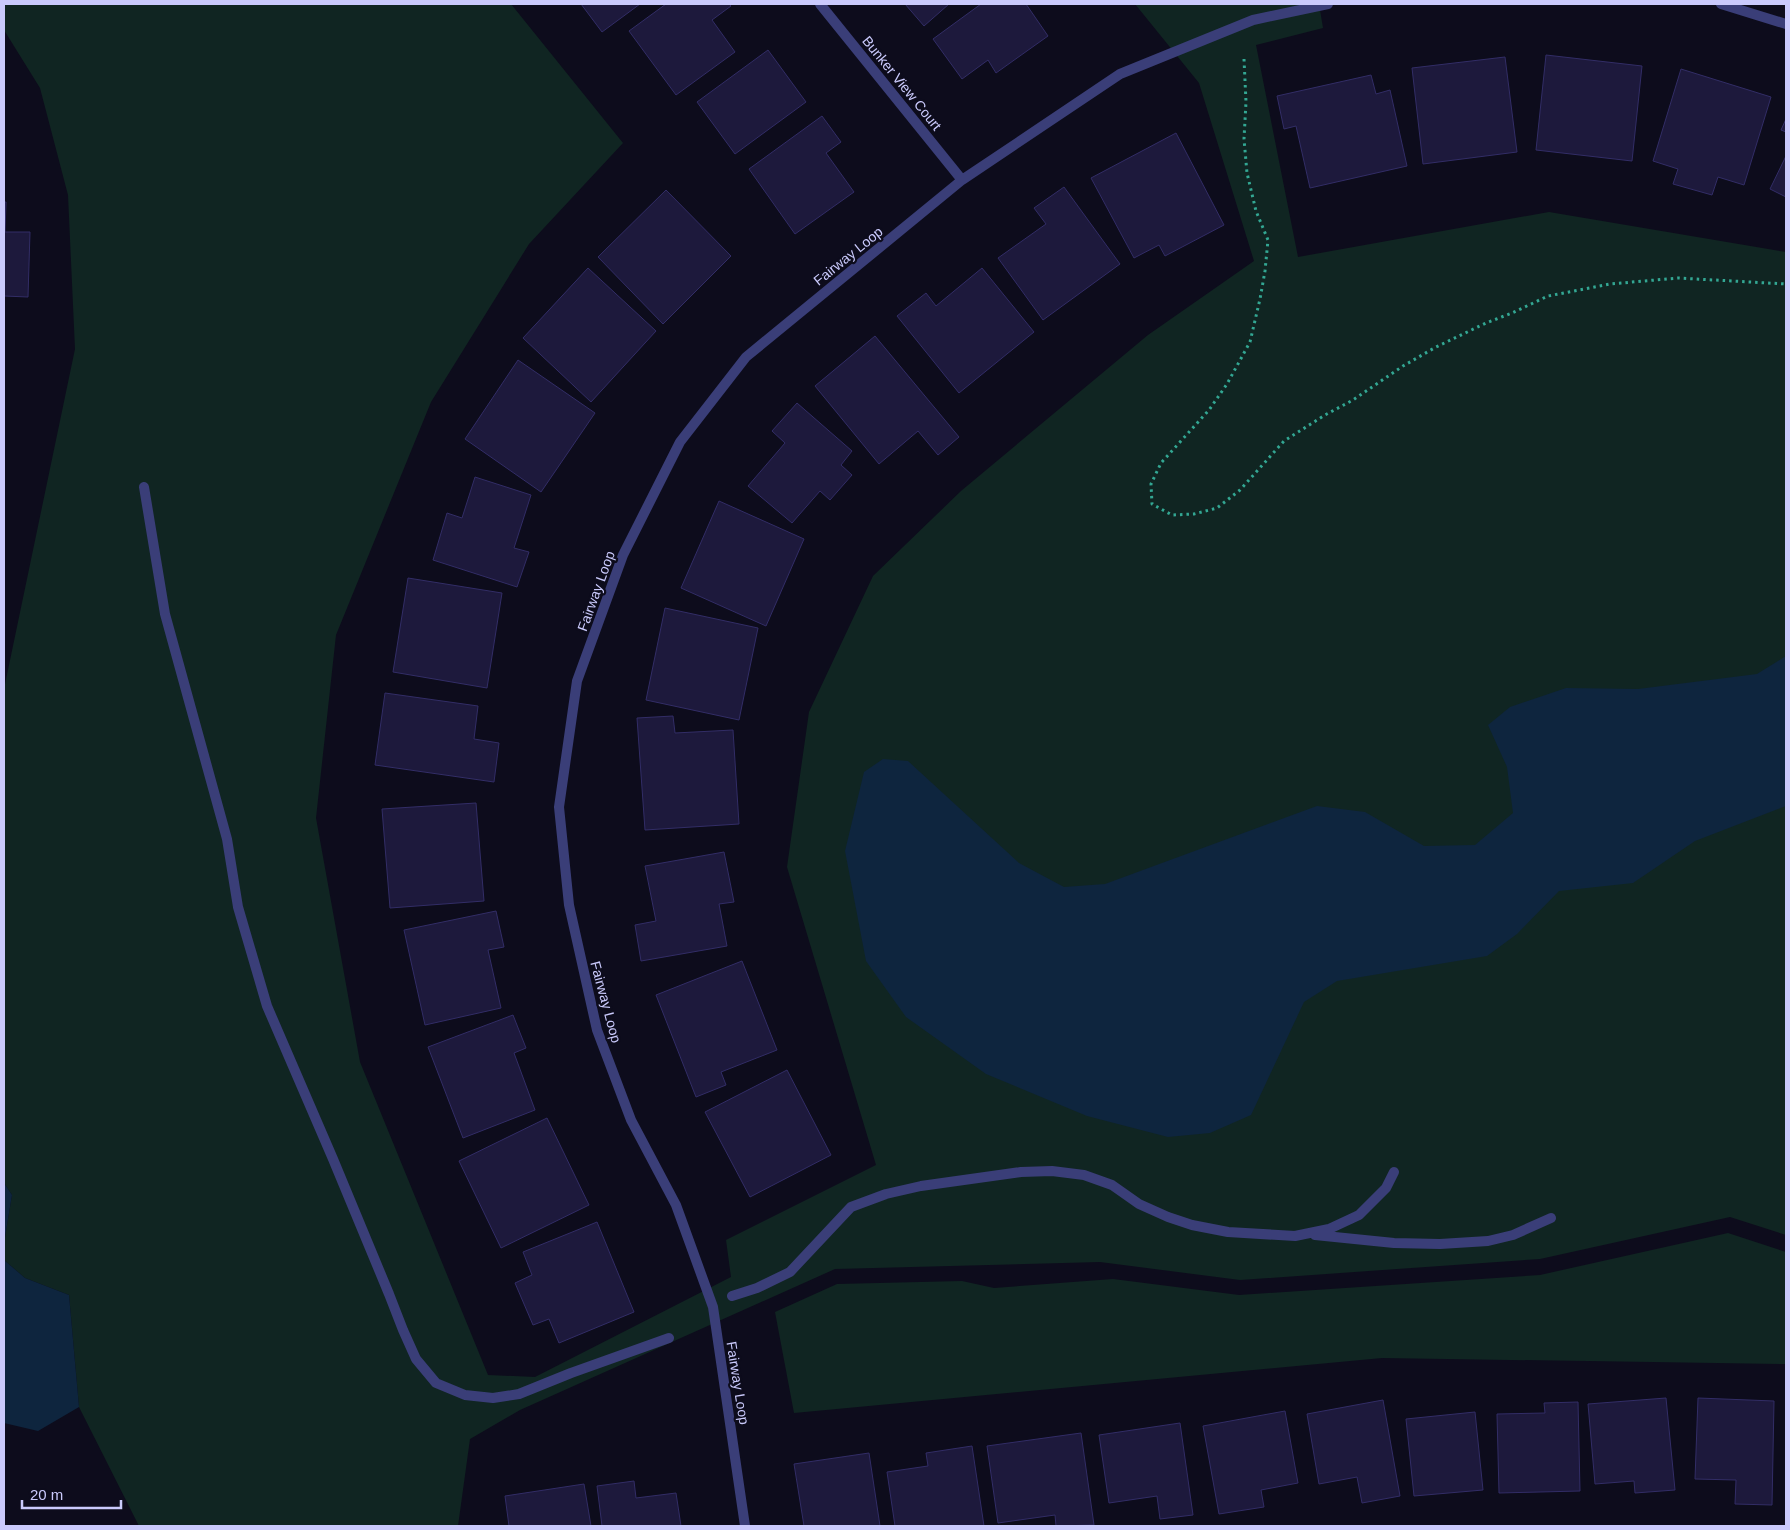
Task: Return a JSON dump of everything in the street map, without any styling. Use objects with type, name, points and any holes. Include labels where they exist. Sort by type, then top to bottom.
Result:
[{"type":"street","name":"Bunker View Court","points":[[820,4],[962,180]]},
{"type":"street","name":"Fairway Loop","points":[[745,1526],[713,1307],[676,1205],[631,1120],[597,1030],[569,905],[559,807],[577,681],[622,555],[680,442],[746,357],[962,180],[1120,74],[1253,20],[1328,4]]},
{"type":"street","points":[[1721,4],[1786,24]]},
{"type":"street","points":[[144,487],[164,614],[227,839],[238,907],[267,1006],[333,1159],[402,1330],[416,1359],[436,1383],[465,1395],[493,1398],[519,1394],[669,1338]]},
{"type":"street","points":[[732,1296],[757,1288],[790,1272],[851,1207],[886,1194],[921,1186],[1021,1172],[1052,1171],[1084,1175],[1112,1185],[1139,1204],[1192,1225],[1228,1232],[1294,1236],[1329,1229],[1359,1216],[1386,1188],[1394,1172]]},
{"type":"street","points":[[1304,1235],[1394,1243],[1459,1243],[1488,1241],[1513,1235],[1551,1218]]},
{"type":"path","points":[[1244,59],[1246,102],[1244,139],[1247,173],[1256,210],[1268,240],[1265,271],[1250,342],[1227,384],[1209,410],[1161,464],[1151,484],[1152,504],[1172,515],[1194,514],[1217,508],[1240,490],[1284,442],[1325,415],[1436,347],[1548,296],[1610,284],[1678,278],[1786,284]]},
{"type":"green space","points":[[4,4],[511,4],[623,143],[529,244],[431,402],[336,635],[316,818],[360,1062],[488,1375],[535,1377],[731,1277],[726,1240],[876,1165],[787,867],[809,712],[873,576],[961,491],[1148,335],[1254,261],[1199,83],[1135,4],[1319,4],[1323,28],[1256,45],[1298,257],[1549,212],[1786,252],[1786,1235],[1730,1217],[1540,1259],[1240,1280],[1100,1262],[835,1269],[520,1410],[470,1439],[458,1526],[139,1526],[79,1407],[69,1295],[25,1278],[4,1260],[4,1243],[12,1195],[4,1183],[4,689],[75,349],[68,195],[40,88],[4,30]]},
{"type":"green space","points":[[1728,1233],[1786,1252],[1786,1364],[1382,1358],[794,1413],[775,1312],[837,1284],[962,1281],[994,1288],[1113,1279],[1239,1295],[1540,1275]]},
{"type":"water","points":[[1786,656],[1786,806],[1695,841],[1633,883],[1559,891],[1517,934],[1487,956],[1337,981],[1304,1002],[1251,1115],[1210,1133],[1168,1137],[1087,1116],[986,1074],[906,1017],[866,961],[845,851],[864,772],[883,759],[908,761],[1019,863],[1064,887],[1105,884],[1317,806],[1365,812],[1424,846],[1475,845],[1513,813],[1507,767],[1488,725],[1510,707],[1566,688],[1638,689],[1757,674]]},
{"type":"water","points":[[4,1183],[12,1195],[4,1243]]},
{"type":"water","points":[[4,1260],[25,1278],[69,1295],[79,1407],[38,1431],[4,1423]]},
{"type":"building","points":[[581,4],[640,4],[602,32]]},
{"type":"building","points":[[666,4],[729,4],[731,6],[712,20],[735,52],[676,95],[629,31]]},
{"type":"building","points":[[905,4],[949,4],[924,26]]},
{"type":"building","points":[[981,4],[1026,4],[1048,36],[996,73],[988,60],[962,79],[933,39]]},
{"type":"building","points":[[768,50],[806,102],[735,154],[697,102]]},
{"type":"building","points":[[1546,55],[1642,66],[1632,161],[1536,150]]},
{"type":"building","points":[[1505,57],[1517,152],[1423,164],[1412,68]]},
{"type":"building","points":[[1681,69],[1771,97],[1744,185],[1718,177],[1712,195],[1673,184],[1678,169],[1653,161]]},
{"type":"building","points":[[1371,75],[1376,94],[1390,90],[1407,166],[1310,188],[1296,126],[1284,129],[1277,96]]},
{"type":"building","points":[[822,116],[841,142],[826,153],[854,192],[795,234],[749,169]]},
{"type":"building","points":[[1786,119],[1786,132],[1781,130]]},
{"type":"building","points":[[1176,133],[1224,225],[1165,256],[1159,245],[1134,258],[1091,178]]},
{"type":"building","points":[[1786,156],[1786,197],[1770,189]]},
{"type":"building","points":[[1064,187],[1120,264],[1043,320],[998,258],[1046,224],[1034,208]]},
{"type":"building","points":[[666,190],[731,256],[663,324],[598,257]]},
{"type":"building","points":[[4,202],[6,202],[5,232],[30,232],[28,297],[4,296]]},
{"type":"building","points":[[588,268],[656,331],[591,402],[523,338]]},
{"type":"building","points":[[982,268],[1034,332],[959,393],[897,316],[926,293],[936,306]]},
{"type":"building","points":[[875,336],[959,437],[938,455],[918,431],[879,464],[815,386]]},
{"type":"building","points":[[518,360],[595,413],[541,492],[465,439]]},
{"type":"building","points":[[797,403],[852,451],[841,465],[852,475],[830,500],[820,491],[792,523],[748,486],[785,443],[772,431]]},
{"type":"building","points":[[475,477],[531,495],[514,548],[529,552],[517,587],[433,560],[447,513],[462,518]]},
{"type":"building","points":[[719,501],[804,539],[766,626],[681,588]]},
{"type":"building","points":[[408,578],[502,593],[487,688],[393,672]]},
{"type":"building","points":[[665,608],[758,628],[739,720],[646,700]]},
{"type":"building","points":[[385,693],[478,706],[474,739],[499,743],[494,782],[375,765]]},
{"type":"building","points":[[673,716],[675,733],[733,730],[739,824],[645,830],[637,718]]},
{"type":"building","points":[[476,803],[484,901],[390,908],[382,809]]},
{"type":"building","points":[[724,852],[734,902],[719,904],[727,946],[641,961],[635,925],[656,921],[645,866]]},
{"type":"building","points":[[496,911],[504,947],[488,950],[501,1008],[425,1025],[404,930]]},
{"type":"building","points":[[742,961],[777,1050],[721,1072],[726,1085],[696,1097],[656,995]]},
{"type":"building","points":[[513,1015],[526,1048],[514,1053],[535,1110],[463,1138],[428,1047]]},
{"type":"building","points":[[787,1070],[831,1155],[750,1197],[705,1112]]},
{"type":"building","points":[[547,1118],[589,1205],[501,1248],[459,1161]]},
{"type":"building","points":[[597,1222],[634,1312],[559,1343],[549,1319],[533,1325],[515,1283],[532,1275],[523,1252]]},
{"type":"building","points":[[1666,1398],[1675,1490],[1635,1493],[1634,1481],[1595,1484],[1588,1404]]},
{"type":"building","points":[[1698,1398],[1774,1401],[1772,1505],[1735,1504],[1736,1480],[1695,1479]]},
{"type":"building","points":[[1383,1400],[1400,1496],[1362,1503],[1357,1477],[1319,1484],[1307,1414]]},
{"type":"building","points":[[1578,1402],[1580,1491],[1499,1493],[1497,1414],[1545,1413],[1544,1403]]},
{"type":"building","points":[[1285,1411],[1298,1483],[1261,1490],[1264,1507],[1219,1514],[1203,1426]]},
{"type":"building","points":[[1475,1412],[1483,1490],[1414,1496],[1406,1419]]},
{"type":"building","points":[[1180,1423],[1193,1515],[1160,1519],[1157,1496],[1109,1503],[1099,1435]]},
{"type":"building","points":[[1081,1433],[1094,1525],[1056,1526],[1055,1515],[998,1523],[987,1446]]},
{"type":"building","points":[[972,1446],[984,1526],[895,1526],[887,1472],[928,1466],[926,1453]]},
{"type":"building","points":[[869,1453],[880,1526],[804,1526],[794,1464]]},
{"type":"building","points":[[634,1481],[636,1498],[676,1493],[681,1526],[602,1526],[597,1486]]},
{"type":"building","points":[[584,1484],[591,1526],[509,1526],[505,1496]]}]
